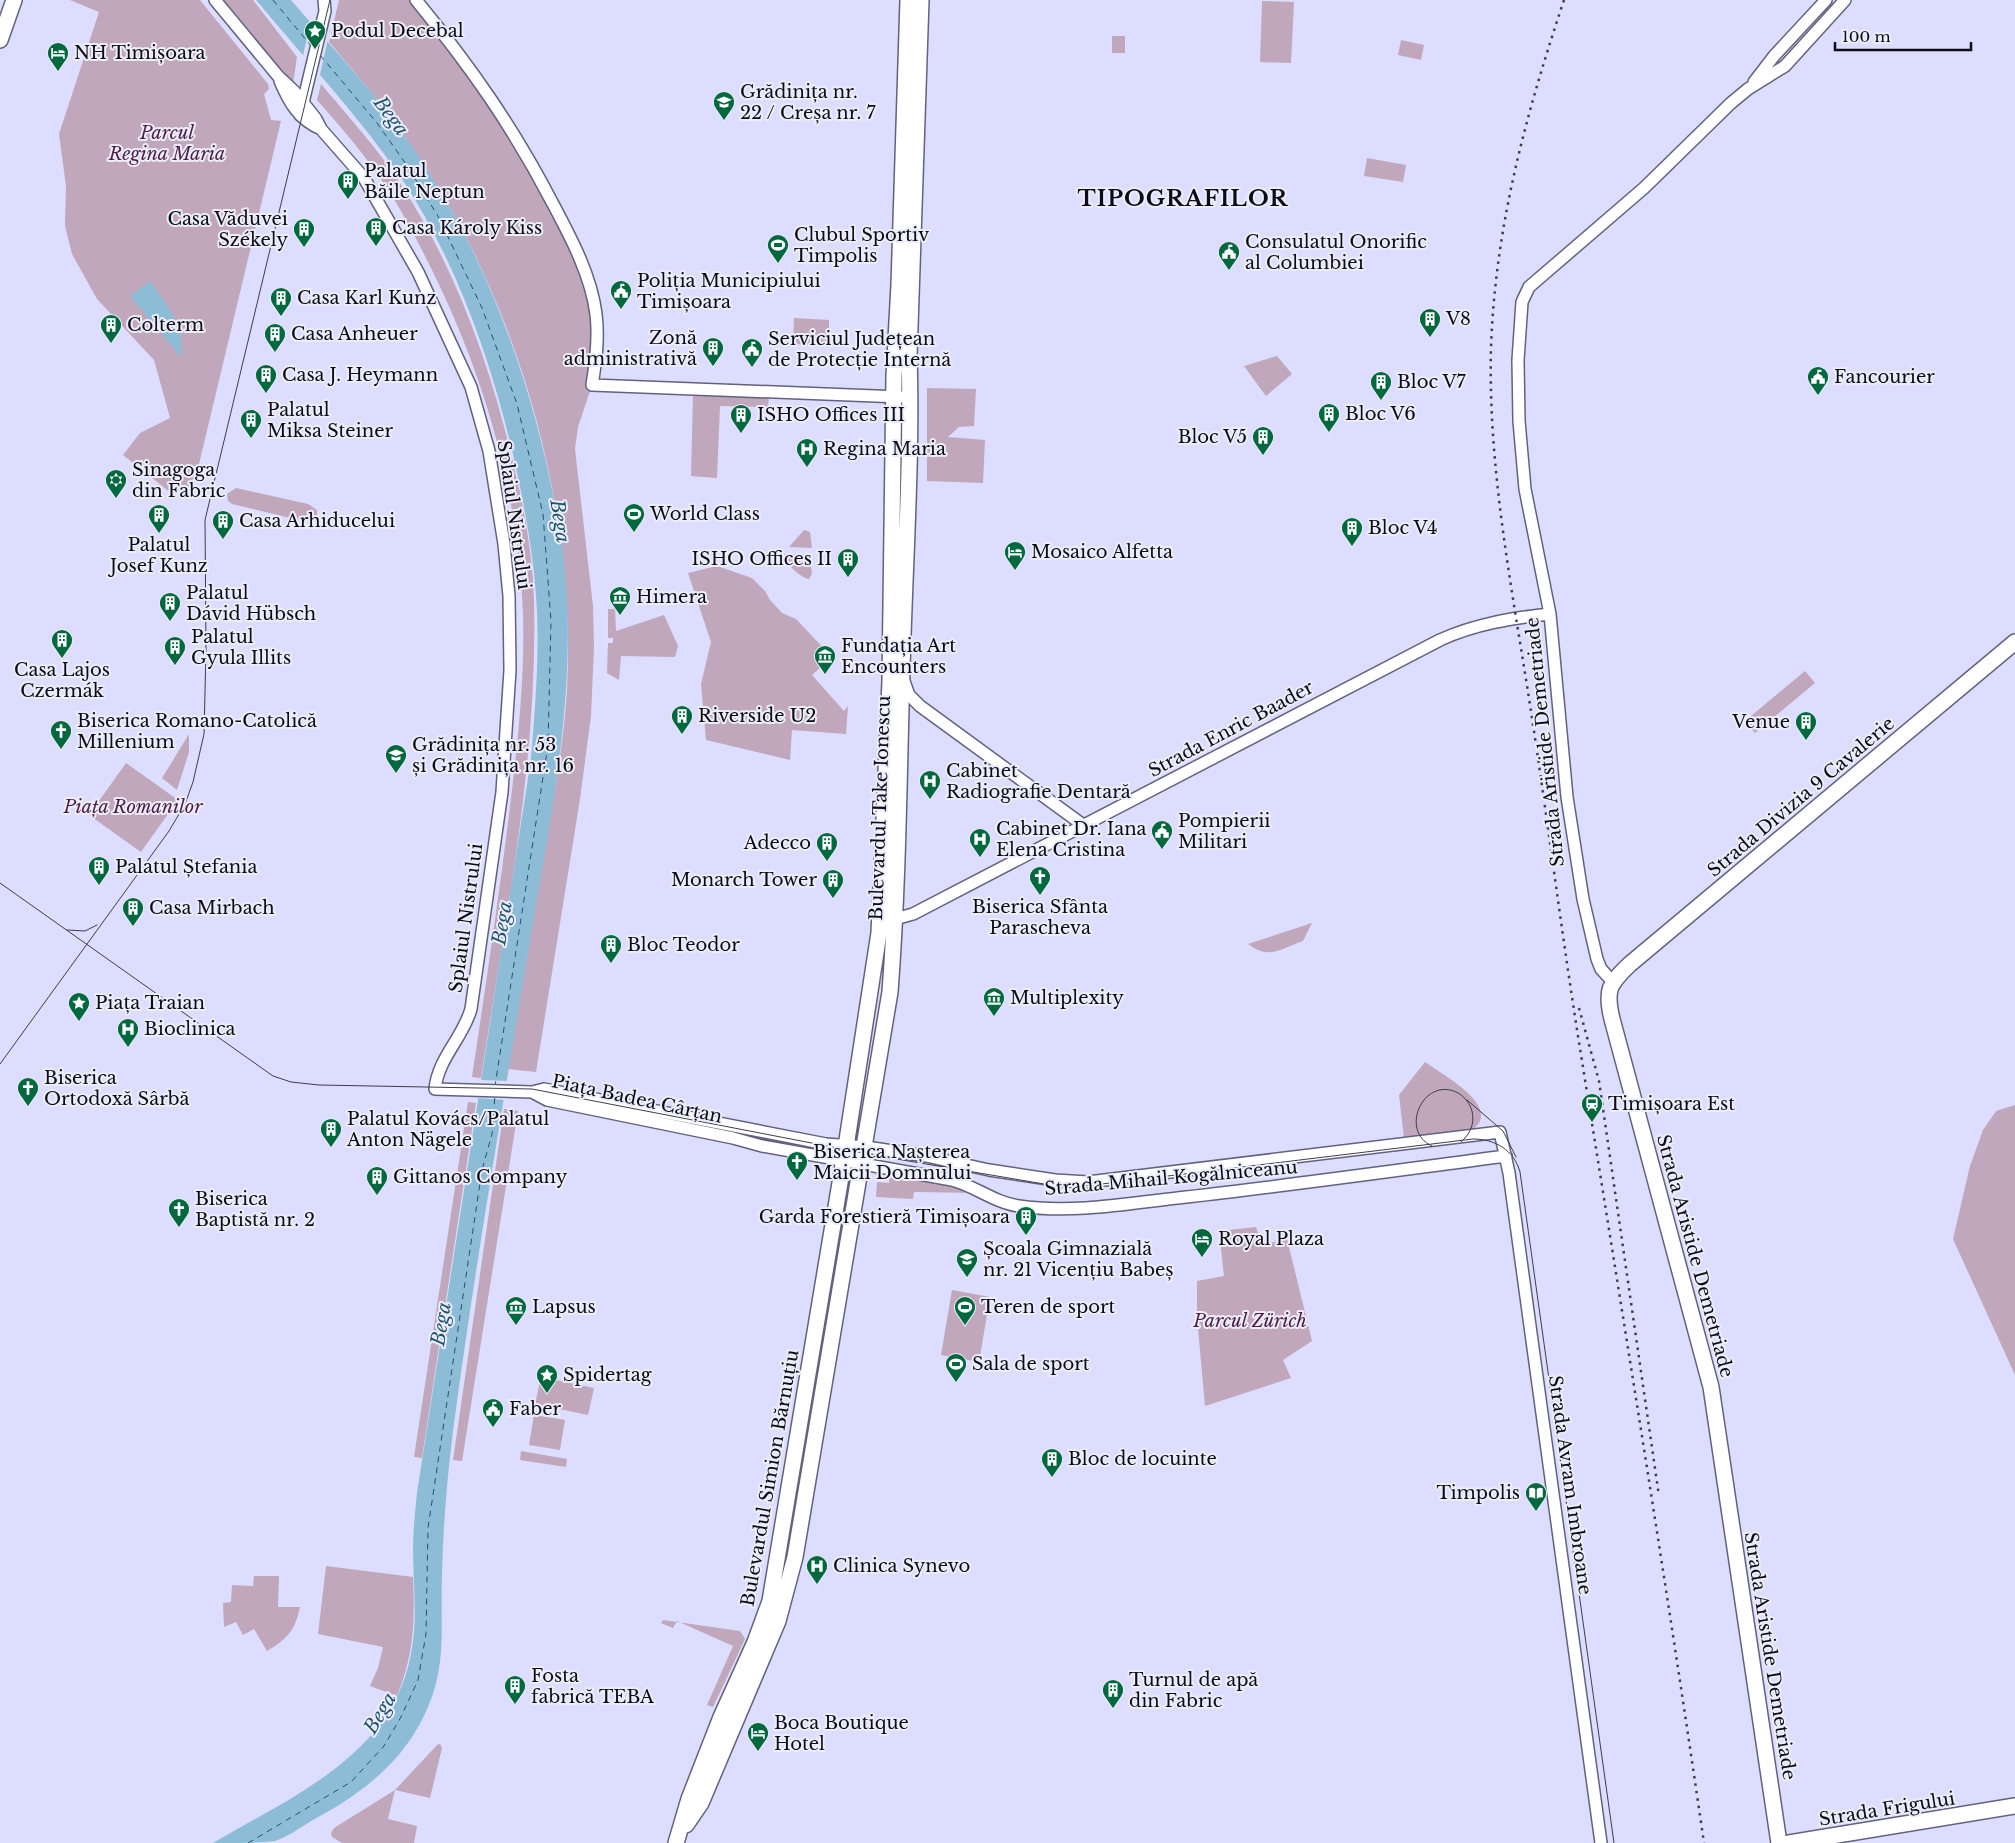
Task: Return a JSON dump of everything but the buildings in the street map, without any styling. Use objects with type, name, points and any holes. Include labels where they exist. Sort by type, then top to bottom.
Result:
[{"type":"main road","points":[[0,40],[14,0]]},
{"type":"main road","name":"Bulevardul Take Ionescu","points":[[862,1164],[890,992],[888,918],[893,396],[908,0]]},
{"type":"main road","name":"Bulevardul Take Ionescu","points":[[846,1145],[888,918],[902,674],[910,397],[908,356],[921,0]]},
{"type":"main road","name":"Strada Divizia 9 Cavalerie","points":[[1613,982],[1630,964],[2015,642]]},
{"type":"main road","name":"Strada Aristide Demetriade","points":[[1613,982],[1608,994],[1612,1019],[1711,1387],[1779,1843]]},
{"type":"main road","name":"Bulevardul Simion Bărnuțiu","points":[[678,1839],[692,1790],[755,1642],[770,1601],[846,1145]]},
{"type":"main road","name":"Bulevardul Simion Bărnuțiu","points":[[678,1839],[701,1803],[770,1641],[784,1602],[795,1557],[862,1164]]},
{"type":"main road","name":"Strada Frigului","points":[[1789,1843],[1990,1812],[2015,1806]]},
{"type":"street","name":"Splaiul Nistrului","points":[[215,0],[303,103],[321,129],[364,178],[418,272],[471,387],[489,451],[504,544],[509,596],[510,670],[502,792],[471,1009],[465,1026],[439,1068],[435,1089],[528,1092]]},
{"type":"street","points":[[300,115],[325,5],[332,0]]},
{"type":"street","points":[[416,0],[467,63],[500,110],[529,160],[573,244],[589,285],[596,313],[597,355],[592,386],[910,397]]},
{"type":"street","points":[[1748,89],[1774,56],[1826,0]]},
{"type":"street","points":[[1748,89],[1784,66],[1845,0]]},
{"type":"street","name":"Splaiul Nistrului","points":[[278,76],[287,100],[310,124],[321,129]]},
{"type":"street","name":"Strada Aristide Demetriade","points":[[1613,982],[1601,969],[1597,959],[1577,862],[1562,759],[1550,614],[1530,523],[1521,446],[1518,381],[1522,302],[1529,287],[1644,188],[1748,89]]},
{"type":"street","name":"Strada Enric Baader","points":[[888,918],[913,914],[1440,640],[1466,630],[1506,620],[1550,614]]},
{"type":"street","points":[[902,674],[907,692],[920,706],[1083,826]]},
{"type":"street","name":"Piața Badea Cârțan","points":[[528,1092],[544,1090],[826,1144],[846,1145]]},
{"type":"street","name":"Piața Badea Cârțan","points":[[528,1092],[547,1100],[733,1138],[762,1146],[844,1161]]},
{"type":"street","name":"Strada Mihail Kogălniceanu","points":[[846,1145],[866,1146],[926,1156],[989,1170],[1061,1181],[1088,1182],[1500,1132]]},
{"type":"street","name":"Strada Avram Imbroane","points":[[1500,1132],[1506,1156],[1601,1843]]},
{"type":"street","name":"Strada Mihail Kogălniceanu","points":[[844,1161],[956,1181],[1012,1205],[1053,1208],[1114,1204],[1276,1187],[1506,1156]]},
{"type":"green space","name":"Parcul Regina Maria","points":[[70,0],[200,0],[268,84],[269,89],[264,94],[271,120],[281,121],[194,485],[190,489],[171,493],[123,455],[140,433],[170,418],[154,360],[97,299],[72,254],[65,226],[66,186],[59,134],[99,12]]},
{"type":"green space","points":[[223,0],[253,0],[297,57],[293,84]]},
{"type":"green space","points":[[339,0],[416,0],[529,159],[594,301],[592,385],[578,427],[575,449],[593,606],[594,647],[591,716],[580,799],[536,1072],[508,1069],[558,768],[564,729],[567,689],[567,620],[562,550],[550,479],[534,410],[512,342],[485,276],[453,213],[417,154],[397,125],[329,42]]},
{"type":"green space","points":[[1262,1],[1294,2],[1291,63],[1260,62]]},
{"type":"green space","points":[[1112,36],[1125,36],[1125,53],[1112,53]]},
{"type":"green space","points":[[1401,40],[1424,45],[1421,60],[1398,55]]},
{"type":"green space","points":[[321,84],[391,170],[439,250],[484,358],[506,433],[528,536],[534,601],[531,721],[518,840],[481,1078],[472,1077],[505,848],[522,690],[523,614],[520,568],[514,523],[495,435],[482,392],[450,308],[404,216],[389,192],[360,150],[317,100]]},
{"type":"green space","points":[[1367,158],[1406,165],[1403,182],[1364,176]]},
{"type":"green space","points":[[794,318],[829,320],[829,345],[793,344]]},
{"type":"green space","points":[[1277,356],[1292,374],[1266,396],[1244,366]]},
{"type":"green space","points":[[927,388],[976,389],[974,426],[959,427],[948,437],[985,440],[983,483],[927,481]]},
{"type":"green space","points":[[693,394],[769,396],[768,407],[720,406],[717,478],[691,476]]},
{"type":"green space","points":[[236,488],[308,504],[317,510],[317,515],[310,521],[303,521],[232,504],[228,501],[227,494]]},
{"type":"green space","points":[[804,530],[810,532],[812,548],[789,547]]},
{"type":"green space","points":[[784,554],[809,554],[812,574],[809,579],[801,576],[793,569]]},
{"type":"green space","points":[[717,566],[752,578],[782,613],[796,619],[832,657],[812,675],[844,711],[848,706],[846,734],[792,730],[790,760],[706,740],[701,684],[711,642],[688,573]]},
{"type":"green space","points":[[608,609],[615,609],[616,631],[664,615],[678,646],[675,657],[621,656],[619,680],[607,673],[608,643],[613,643],[613,638],[608,638]]},
{"type":"green space","points":[[1805,671],[1815,683],[1755,733],[1745,721]]},
{"type":"green space","points":[[189,734],[189,752],[177,790],[162,778]]},
{"type":"green space","name":"Piața Romanilor","points":[[126,763],[178,800],[141,852],[89,815]]},
{"type":"green space","points":[[1312,923],[1303,941],[1275,952],[1255,949],[1248,944]]},
{"type":"green space","points":[[1425,1062],[1462,1087],[1477,1104],[1481,1113],[1480,1121],[1473,1130],[1404,1138],[1399,1095]]},
{"type":"green space","points":[[468,1102],[476,1103],[422,1458],[414,1457]]},
{"type":"green space","points":[[2015,1105],[2015,1375],[1953,1239],[1970,1166],[1983,1130],[1996,1111]]},
{"type":"green space","points":[[504,1109],[518,1111],[462,1461],[453,1460]]},
{"type":"green space","points":[[904,1174],[954,1183],[978,1193],[914,1192],[913,1199],[876,1197],[877,1182],[889,1183],[890,1177],[903,1179]]},
{"type":"green space","name":"Parcul Zürich","points":[[1256,1227],[1262,1245],[1287,1239],[1312,1341],[1283,1360],[1291,1378],[1205,1406],[1197,1317],[1197,1281],[1224,1276],[1219,1231]]},
{"type":"green space","name":"Teren de sport","points":[[952,1290],[990,1297],[979,1362],[941,1355]]},
{"type":"green space","points":[[541,1377],[594,1388],[588,1415],[535,1404]]},
{"type":"green space","points":[[534,1415],[565,1420],[560,1450],[529,1445]]},
{"type":"green space","points":[[521,1451],[567,1459],[566,1467],[520,1460]]},
{"type":"green space","points":[[326,1566],[413,1577],[414,1609],[412,1638],[407,1666],[397,1696],[370,1686],[378,1668],[383,1647],[318,1634]]},
{"type":"green space","points":[[254,1576],[279,1576],[278,1607],[300,1607],[296,1622],[289,1634],[267,1651],[254,1629],[243,1635],[236,1622],[224,1627],[223,1603],[231,1602],[232,1585],[253,1586]]},
{"type":"green space","points":[[663,1620],[676,1622],[673,1628],[661,1623]]},
{"type":"green space","points":[[680,1622],[740,1631],[745,1639],[713,1707],[707,1705],[733,1646]]},
{"type":"green space","points":[[438,1744],[441,1745],[442,1748],[430,1798],[395,1790]]},
{"type":"green space","points":[[395,1790],[388,1819],[417,1826],[414,1843],[342,1843],[332,1837],[331,1833],[334,1828]]},
{"type":"water","points":[[256,0],[291,0],[402,132],[443,195],[467,239],[507,332],[524,380],[538,429],[559,527],[566,581],[568,636],[566,690],[554,798],[488,1195],[453,1431],[443,1539],[441,1653],[435,1689],[418,1727],[397,1757],[372,1782],[342,1803],[275,1841],[213,1843],[278,1806],[340,1765],[366,1741],[388,1712],[404,1679],[414,1630],[413,1543],[417,1493],[531,759],[537,649],[537,612],[532,557],[516,467],[485,354],[457,282],[441,247],[402,179],[350,110]]},
{"type":"water","points":[[189,147],[195,147],[199,154],[195,161],[189,161],[185,157],[185,151]]},
{"type":"water","points":[[150,281],[173,316],[180,335],[181,357],[130,296]]},
{"type":"pier","points":[[311,20],[328,39],[319,79],[302,60]]},
{"type":"pier","points":[[480,1080],[509,1081],[506,1100],[477,1098]]},
{"type":"ferry route","points":[[273,0],[312,47]]},
{"type":"ferry route","points":[[320,55],[377,123],[408,167],[439,218],[482,308],[517,404],[543,514],[551,621],[548,745],[495,1086]]},
{"type":"ferry route","points":[[248,1843],[351,1782],[384,1746],[401,1717],[418,1680],[426,1634],[428,1528],[482,1170],[492,1134],[495,1095]]},
{"type":"tram line","points":[[0,1064],[169,831],[185,804],[193,782],[204,734],[206,650],[205,520],[330,0]]},
{"type":"tram line","points":[[0,883],[273,1076],[291,1082],[319,1085],[532,1089],[879,1156],[1050,1185],[1077,1187],[1473,1139],[1489,1141],[1502,1147],[1513,1158],[1520,1172],[1614,1843]]},
{"type":"tram line","points":[[67,930],[85,931],[97,925]]},
{"type":"tram line","points":[[1432,1146],[1422,1139],[1417,1129],[1416,1118],[1426,1098],[1435,1092],[1446,1089],[1463,1097],[1469,1103],[1472,1111],[1473,1120],[1471,1128],[1461,1142]]},
{"type":"tram line","points":[[1467,1100],[1503,1131],[1516,1157]]},
{"type":"railway","points":[[1564,0],[1525,128],[1506,215],[1494,303],[1491,348],[1493,435],[1508,564],[1535,735],[1571,993],[1704,1843]]},
{"type":"railway","points":[[1579,1008],[1599,1081],[1659,1496]]},
{"type":"place","name":"Podul Decebal","points":[[315,50]]},
{"type":"place","name":"NH Timișoara","points":[[58,72]]},
{"type":"place","name":"Grădinița nr. 22 / Creșa nr. 7","points":[[724,121]]},
{"type":"place","name":"Palatul Băile Neptun","points":[[348,200]]},
{"type":"place","name":"Casa Károly Kiss","points":[[376,247]]},
{"type":"place","name":"Casa Văduvei Székely","points":[[304,248]]},
{"type":"place","name":"Clubul Sportiv Timpolis","points":[[778,264]]},
{"type":"place","name":"Consulatul Onorific al Columbiei","points":[[1229,271]]},
{"type":"place","name":"Poliția Municipiului Timișoara","points":[[621,310]]},
{"type":"place","name":"Casa Karl Kunz","points":[[281,317]]},
{"type":"place","name":"V8","points":[[1430,338]]},
{"type":"place","name":"Colterm","points":[[111,344]]},
{"type":"place","name":"Casa Anheuer","points":[[275,353]]},
{"type":"place","name":"Zonă administrativă","points":[[713,367]]},
{"type":"place","name":"Serviciul Județean de Protecție Internă","points":[[752,368]]},
{"type":"place","name":"Casa J. Heymann","points":[[266,394]]},
{"type":"place","name":"Fancourier","points":[[1818,396]]},
{"type":"place","name":"Bloc V7","points":[[1381,401]]},
{"type":"place","name":"Bloc V6","points":[[1329,433]]},
{"type":"place","name":"ISHO Offices III","points":[[741,434]]},
{"type":"place","name":"Palatul Miksa Steiner","points":[[251,439]]},
{"type":"place","name":"Bloc V5","points":[[1263,456]]},
{"type":"place","name":"Regina Maria","points":[[807,468]]},
{"type":"place","name":"Sinagoga din Fabric","points":[[116,499]]},
{"type":"place","name":"World Class","points":[[634,533]]},
{"type":"place","name":"Palatul Josef Kunz","points":[[159,534]]},
{"type":"place","name":"Casa Arhiducelui","points":[[223,540]]},
{"type":"place","name":"Bloc V4","points":[[1352,547]]},
{"type":"place","name":"Mosaico Alfetta","points":[[1015,571]]},
{"type":"place","name":"ISHO Offices II","points":[[848,578]]},
{"type":"place","name":"Himera","points":[[620,616]]},
{"type":"place","name":"Palatul Dávid Hübsch","points":[[170,622]]},
{"type":"place","name":"Casa Lajos Czermák","points":[[62,659]]},
{"type":"place","name":"Palatul Gyula Illits","points":[[175,666]]},
{"type":"place","name":"Fundația Art Encounters","points":[[825,675]]},
{"type":"place","name":"Riverside U2","points":[[682,735]]},
{"type":"place","name":"Venue","points":[[1806,741]]},
{"type":"place","name":"Biserica Romano-Catolică Millenium","points":[[61,750]]},
{"type":"place","name":"Grădinița nr. 53 și Grădinița nr. 16","points":[[396,774]]},
{"type":"place","name":"Cabinet Radiografie Dentară","points":[[930,800]]},
{"type":"place","name":"Pompierii Militari","points":[[1162,850]]},
{"type":"place","name":"Cabinet Dr. Iana Elena Cristina","points":[[980,858]]},
{"type":"place","name":"Adecco","points":[[827,862]]},
{"type":"place","name":"Palatul Ștefania","points":[[99,886]]},
{"type":"place","name":"Biserica Sfânta Parascheva","points":[[1040,896]]},
{"type":"place","name":"Monarch Tower","points":[[833,899]]},
{"type":"place","name":"Casa Mirbach","points":[[133,927]]},
{"type":"place","name":"Bloc Teodor","points":[[611,964]]},
{"type":"place","name":"Multiplexity","points":[[994,1017]]},
{"type":"place","name":"Piața Traian","points":[[79,1022]]},
{"type":"place","name":"Bioclinica","points":[[128,1048]]},
{"type":"place","name":"Biserica Ortodoxă Sârbă","points":[[28,1107]]},
{"type":"place","name":"Timișoara Est","points":[[1592,1123]]},
{"type":"place","name":"Palatul Kovács/Palatul Anton Nägele","points":[[331,1148]]},
{"type":"place","name":"Biserica Nașterea Maicii Domnului","points":[[797,1181]]},
{"type":"place","name":"Gittanos Company","points":[[377,1196]]},
{"type":"place","name":"Biserica Baptistă nr. 2","points":[[179,1228]]},
{"type":"place","name":"Garda Forestieră Timișoara","points":[[1026,1236]]},
{"type":"place","name":"Royal Plaza","points":[[1202,1258]]},
{"type":"place","name":"Școala Gimnazială nr. 21 Vicențiu Babeș","points":[[967,1278]]},
{"type":"place","name":"Lapsus","points":[[516,1326]]},
{"type":"place","name":"Teren de sport","points":[[965,1326]]},
{"type":"place","name":"Sala de sport","points":[[956,1383]]},
{"type":"place","name":"Spidertag","points":[[547,1394]]},
{"type":"place","name":"Faber","points":[[493,1428]]},
{"type":"place","name":"Bloc de locuinte","points":[[1052,1478]]},
{"type":"place","name":"Timpolis","points":[[1536,1512]]},
{"type":"place","name":"Clinica Synevo","points":[[817,1585]]},
{"type":"place","name":"Fosta fabrică TEBA","points":[[515,1705]]},
{"type":"place","name":"Turnul de apă din Fabric","points":[[1113,1709]]},
{"type":"place","name":"Boca Boutique Hotel","points":[[758,1752]]},
{"type":"district","name":"TIPOGRAFILOR","points":[[1183,198]]},
{"type":"water label","name":"Bega","points":[[391,116]]},
{"type":"water label","name":"Bega","points":[[560,521]]},
{"type":"water label","name":"Bega","points":[[502,923]]},
{"type":"water label","name":"Bega","points":[[441,1324]]},
{"type":"water label","name":"Bega","points":[[380,1713]]}]
